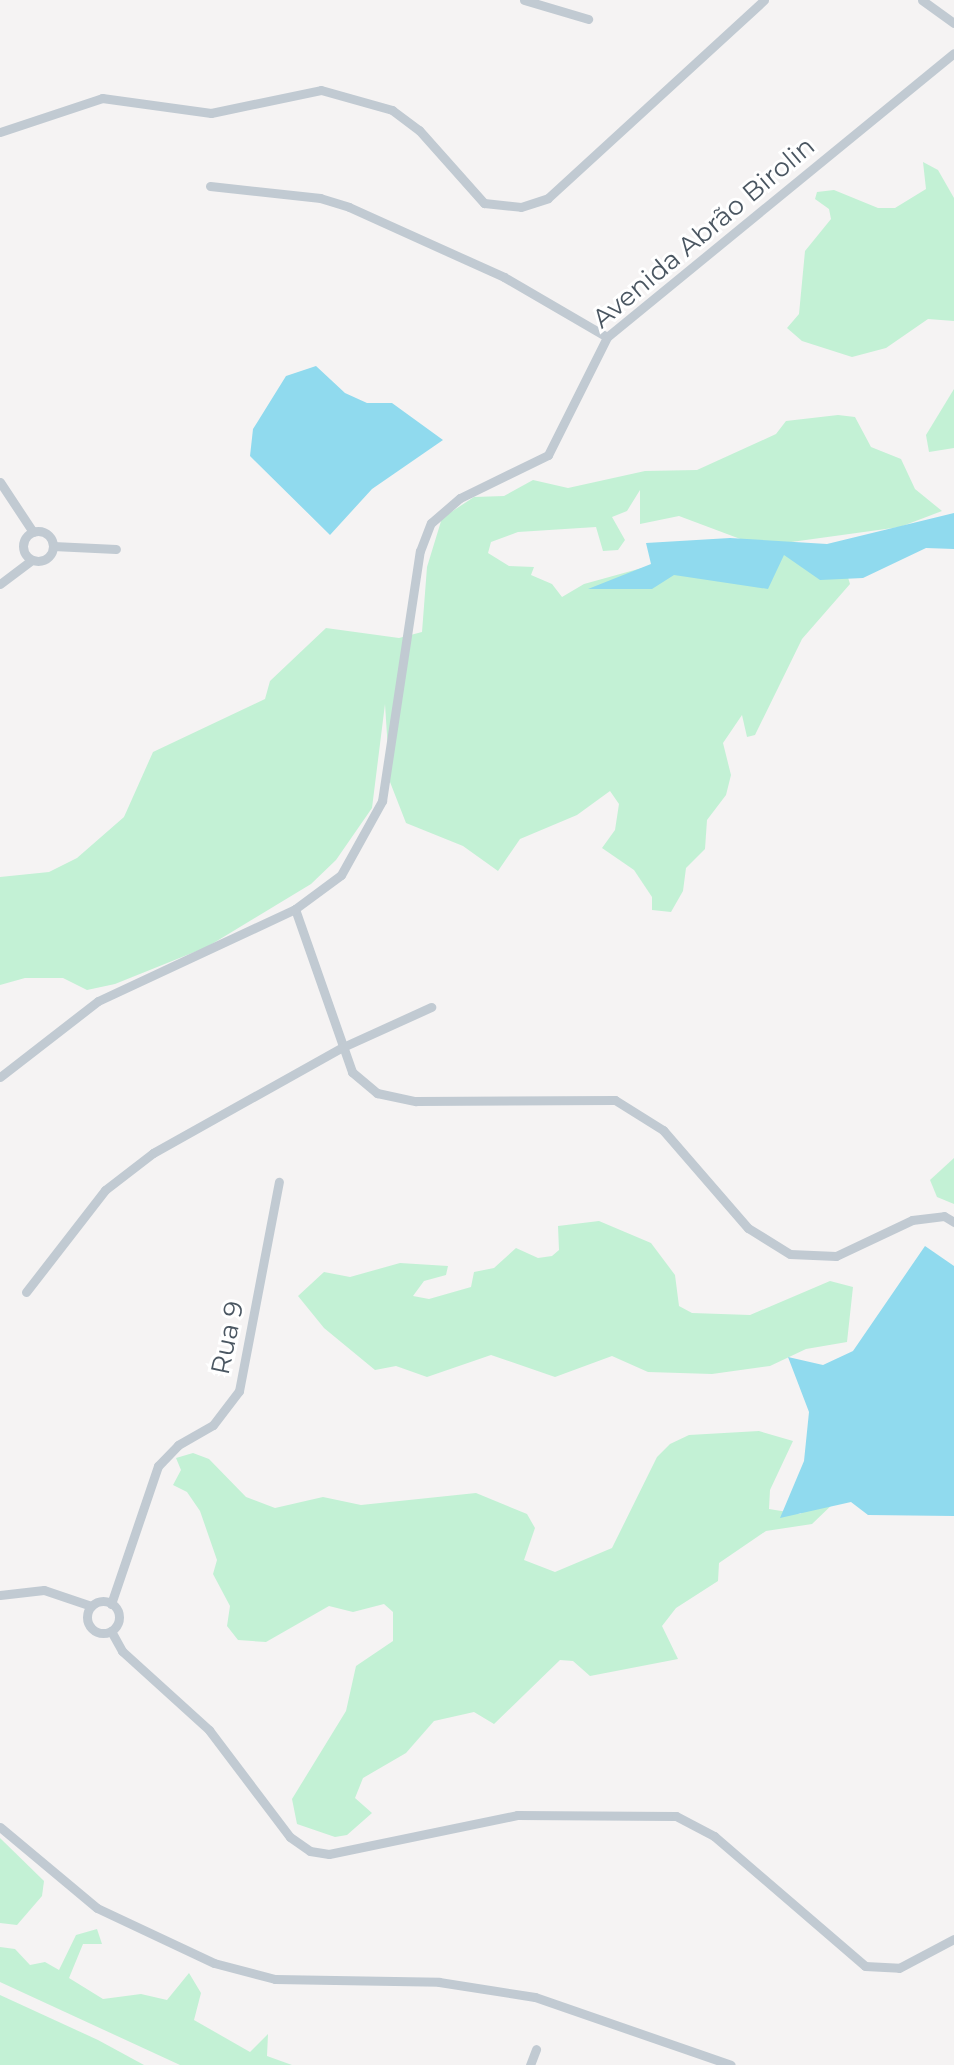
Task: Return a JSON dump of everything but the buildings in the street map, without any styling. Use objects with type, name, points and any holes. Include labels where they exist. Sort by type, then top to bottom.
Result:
[{"type":"street","points":[[524,0],[588,19]]},
{"type":"street","points":[[0,132],[102,98],[211,113],[321,90],[392,110],[419,130],[484,203],[521,207],[548,198],[764,0]]},
{"type":"street","points":[[922,0],[954,23]]},
{"type":"street","name":"Avenida Abrão Birolin","points":[[0,1077],[98,1001],[295,909],[341,875],[382,801],[420,551],[431,523],[460,498],[548,455],[607,337],[954,53]]},
{"type":"street","points":[[210,186],[320,198],[349,207],[504,277],[607,337]]},
{"type":"street","points":[[0,482],[33,532],[46,534],[53,546]]},
{"type":"street","points":[[32,560],[23,544],[33,532]]},
{"type":"street","points":[[53,546],[116,549]]},
{"type":"street","points":[[0,584],[32,560],[46,558],[53,546]]},
{"type":"street","points":[[295,909],[343,1047],[363,1086],[395,1098],[615,1100],[663,1130],[748,1228],[790,1254],[836,1256],[912,1220],[944,1216],[954,1222]]},
{"type":"street","points":[[26,1292],[105,1190],[205,1121],[343,1047],[431,1007]]},
{"type":"street","name":"Rua 9","points":[[111,1631],[119,1617],[111,1604],[158,1466],[178,1445],[213,1425],[239,1391],[279,1182]]},
{"type":"street","points":[[0,1595],[44,1590],[91,1606],[111,1604]]},
{"type":"street","points":[[91,1606],[89,1626],[111,1631],[122,1651],[209,1730],[290,1837],[310,1851],[329,1854],[517,1815],[676,1816],[714,1836],[865,1966],[899,1968],[954,1939]]},
{"type":"street","points":[[0,1827],[97,1908],[214,1963],[275,1979],[439,1982],[535,1997],[731,2065]]},
{"type":"street","points":[[530,2065],[536,2049]]},
{"type":"green space","points":[[923,162],[938,170],[954,198],[954,321],[928,319],[886,348],[852,357],[802,341],[787,328],[799,314],[805,251],[831,219],[829,209],[815,199],[817,192],[834,190],[878,208],[895,208],[926,189]]},
{"type":"green space","points":[[954,389],[954,448],[929,452],[926,435]]},
{"type":"green space","points":[[838,415],[855,417],[871,447],[901,459],[915,489],[942,511],[900,527],[784,543],[847,574],[850,584],[802,639],[755,735],[747,737],[742,715],[723,743],[731,775],[726,795],[707,820],[705,849],[686,868],[683,891],[671,912],[652,910],[652,897],[634,870],[602,848],[615,830],[619,804],[610,791],[577,815],[520,839],[498,871],[463,846],[406,823],[390,782],[385,704],[372,808],[336,860],[311,884],[207,947],[115,984],[87,990],[63,978],[25,978],[0,985],[0,877],[49,872],[77,858],[124,817],[153,752],[265,699],[270,681],[326,628],[399,638],[422,632],[427,567],[442,518],[474,497],[504,496],[533,480],[568,488],[645,471],[697,470],[776,434],[786,421]],"holes":[[[640,490],[640,524],[679,516],[743,540],[584,584],[562,597],[552,584],[531,575],[534,567],[509,566],[488,553],[491,542],[518,532],[596,527],[603,551],[618,550],[625,540],[612,517],[627,511]]]},
{"type":"green space","points":[[954,1158],[954,1204],[937,1197],[930,1180]]},
{"type":"green space","points":[[599,1221],[651,1243],[675,1275],[679,1306],[692,1313],[750,1315],[830,1281],[853,1287],[847,1342],[806,1349],[770,1366],[712,1374],[648,1372],[612,1356],[555,1377],[491,1355],[427,1377],[396,1366],[375,1370],[324,1328],[298,1296],[324,1272],[350,1277],[400,1263],[448,1266],[446,1275],[424,1281],[413,1296],[429,1299],[471,1287],[474,1272],[494,1268],[516,1248],[538,1258],[552,1256],[559,1250],[558,1226]]},
{"type":"green space","points":[[759,1431],[793,1441],[770,1490],[769,1509],[800,1514],[828,1497],[837,1500],[812,1524],[766,1531],[719,1563],[718,1581],[676,1608],[662,1626],[678,1659],[590,1676],[573,1661],[560,1660],[494,1724],[474,1712],[434,1721],[406,1753],[363,1778],[355,1798],[372,1813],[347,1835],[335,1837],[297,1824],[292,1799],[346,1711],[356,1666],[393,1641],[393,1612],[384,1604],[353,1612],[329,1606],[266,1642],[238,1640],[227,1626],[230,1606],[213,1574],[217,1560],[200,1511],[187,1492],[173,1485],[181,1470],[176,1458],[193,1453],[209,1459],[246,1497],[275,1508],[323,1497],[361,1505],[476,1493],[527,1514],[535,1528],[524,1560],[555,1572],[612,1548],[657,1457],[670,1444],[689,1435]]},
{"type":"green space","points":[[0,1838],[44,1881],[42,1896],[17,1925],[0,1923]]},
{"type":"green space","points":[[97,1929],[102,1944],[83,1944],[69,1978],[103,1999],[141,1994],[167,2000],[189,1973],[201,1993],[194,2020],[250,2052],[268,2034],[267,2056],[292,2065],[180,2065],[0,1982],[0,1947],[15,1949],[30,1965],[45,1962],[59,1970],[76,1935]]},
{"type":"green space","points":[[0,1995],[98,2040],[144,2065],[0,2065]]},
{"type":"water","points":[[316,366],[345,393],[367,403],[392,403],[443,440],[372,489],[330,535],[250,456],[253,429],[286,376]]},
{"type":"water","points":[[954,513],[954,549],[926,548],[863,578],[820,580],[784,555],[768,589],[674,575],[652,589],[588,589],[651,564],[646,543],[730,538],[827,544]]},
{"type":"water","points":[[925,1246],[954,1266],[954,1516],[868,1515],[851,1502],[780,1518],[804,1461],[809,1412],[788,1357],[823,1365],[853,1351]]}]
